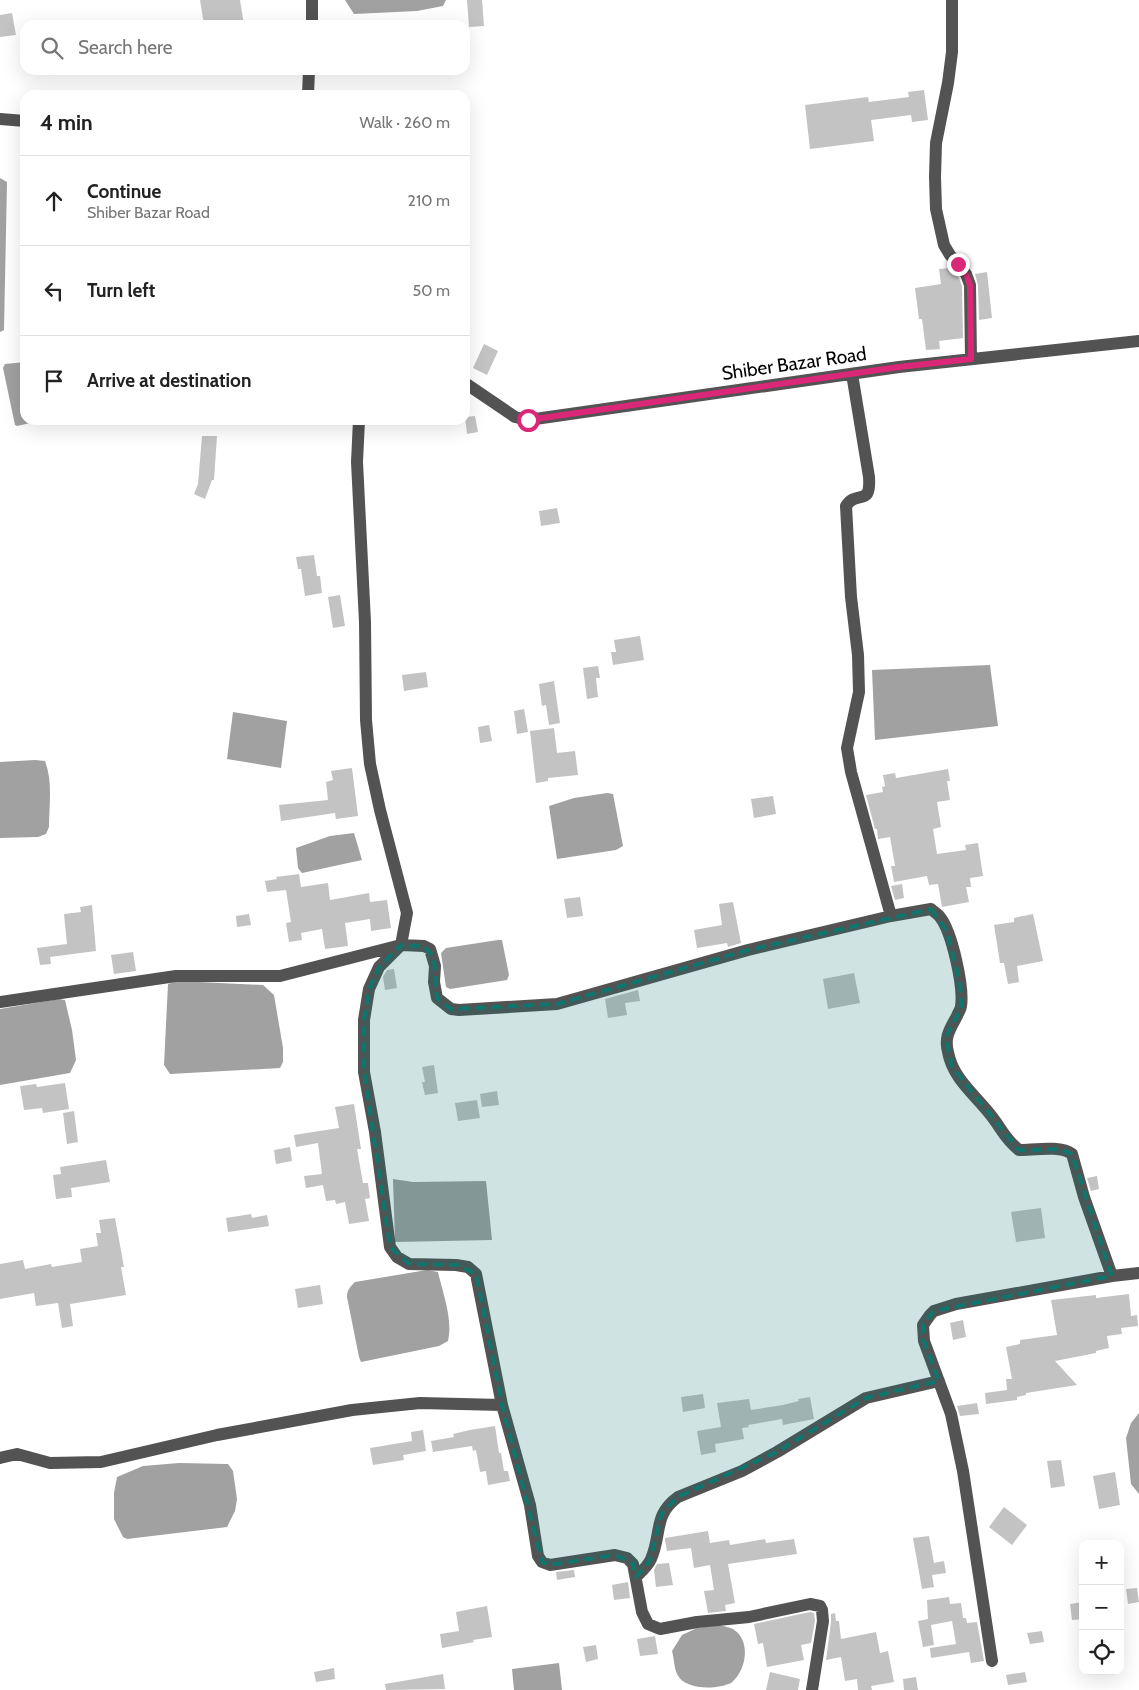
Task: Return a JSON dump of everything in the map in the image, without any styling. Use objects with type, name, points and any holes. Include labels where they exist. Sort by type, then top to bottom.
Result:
[{"type":"street","points":[[312,0],[312,20]]},
{"type":"street","points":[[952,0],[952,52],[936,142],[936,209],[944,245],[966,274],[970,285],[971,359]]},
{"type":"street","points":[[308,90],[309,75]]},
{"type":"street","points":[[0,119],[20,121]]},
{"type":"street","name":"Shiber Bazar Road","points":[[470,386],[515,417],[528,420],[899,367],[1139,341]]},
{"type":"street","points":[[852,374],[870,489],[867,494],[853,499],[846,506],[851,597],[858,655],[859,692],[848,748],[852,772],[891,916]]},
{"type":"street","points":[[359,425],[357,462],[366,720],[370,764],[407,913],[401,945],[378,967],[370,989],[364,1020],[364,1072],[375,1132],[390,1247],[397,1257],[409,1264],[456,1265],[468,1267],[476,1274],[502,1405],[530,1505],[538,1556],[542,1562],[550,1565],[615,1555],[627,1558],[633,1564],[642,1612],[648,1624],[660,1629],[697,1622],[749,1617],[810,1604],[820,1606],[823,1621],[812,1690]]},
{"type":"street","points":[[0,1002],[176,976],[280,976],[401,945],[424,946],[430,949],[435,966],[434,982],[437,998],[451,1009],[557,1004],[748,950],[891,916],[932,909],[940,917],[947,931],[955,955],[960,983],[962,1006],[946,1037],[947,1052],[952,1066],[958,1078],[992,1117],[1008,1141],[1019,1150],[1060,1149],[1072,1154],[1084,1197],[1112,1276]]},
{"type":"street","points":[[992,1661],[963,1471],[951,1414],[924,1341],[923,1325],[934,1311],[956,1304],[1112,1276],[1139,1273]]},
{"type":"street","points":[[636,1578],[650,1561],[662,1513],[670,1502],[742,1471],[866,1398],[939,1381]]},
{"type":"street","points":[[0,1458],[17,1454],[50,1463],[101,1462],[217,1435],[352,1410],[420,1403],[502,1405]]},
{"type":"highlighted area","points":[[931,909],[947,931],[960,983],[962,1007],[946,1037],[952,1066],[1019,1150],[1060,1149],[1072,1154],[1112,1276],[934,1311],[923,1325],[924,1341],[939,1381],[866,1398],[777,1452],[678,1497],[662,1513],[650,1561],[636,1577],[633,1564],[615,1555],[550,1565],[542,1562],[502,1405],[476,1274],[456,1265],[409,1264],[390,1247],[364,1072],[364,1020],[369,989],[379,967],[401,945],[424,946],[434,957],[437,998],[451,1009],[557,1004],[748,950]]},
{"type":"shaded area","points":[[345,0],[446,0],[443,6],[417,11],[354,14]]},
{"type":"shaded area","points":[[0,178],[7,182],[4,330],[0,332]]},
{"type":"shaded area","points":[[20,362],[21,425],[17,426],[15,425],[3,368],[5,364]]},
{"type":"shaded area","points":[[990,665],[998,726],[875,740],[872,670]]},
{"type":"shaded area","points":[[233,712],[287,721],[281,768],[227,759]]},
{"type":"shaded area","points":[[45,761],[49,777],[49,827],[46,834],[38,837],[0,838],[0,762]]},
{"type":"shaded area","points":[[607,793],[613,794],[623,846],[616,850],[557,859],[549,806],[574,798]]},
{"type":"shaded area","points":[[354,833],[362,860],[302,873],[298,868],[296,848],[330,836]]},
{"type":"shaded area","points":[[502,940],[509,975],[507,980],[450,989],[446,987],[441,953],[446,948]]},
{"type":"shaded area","points":[[178,981],[263,985],[274,995],[283,1048],[283,1062],[280,1068],[170,1074],[164,1065],[168,984]]},
{"type":"shaded area","points":[[59,999],[65,1000],[72,1030],[76,1060],[70,1073],[0,1085],[0,1009]]},
{"type":"shaded area","points":[[393,1179],[413,1182],[486,1181],[492,1240],[395,1242]]},
{"type":"shaded area","points":[[427,1270],[438,1272],[448,1315],[448,1341],[439,1346],[361,1362],[347,1297],[350,1287],[355,1282]]},
{"type":"shaded area","points":[[1139,1413],[1139,1494],[1131,1484],[1126,1438],[1131,1423]]},
{"type":"shaded area","points":[[179,1463],[228,1464],[233,1471],[237,1499],[235,1511],[227,1527],[127,1539],[123,1537],[114,1519],[114,1493],[117,1477],[143,1466]]},
{"type":"shaded area","points":[[719,1625],[733,1629],[743,1641],[745,1656],[740,1671],[731,1683],[717,1687],[693,1686],[686,1683],[677,1674],[672,1651],[682,1635],[697,1628]]},
{"type":"shaded area","points":[[559,1663],[562,1690],[514,1690],[512,1669]]},
{"type":"building","points":[[200,0],[240,0],[243,20],[203,20]]},
{"type":"building","points":[[467,0],[482,0],[484,26],[470,27]]},
{"type":"building","points":[[12,13],[16,35],[0,37],[0,15]]},
{"type":"building","points":[[924,90],[928,120],[912,122],[911,115],[871,120],[874,141],[810,149],[805,105],[868,97],[869,102],[909,97],[908,92]]},
{"type":"building","points":[[950,268],[959,278],[962,286],[963,338],[939,341],[940,349],[926,350],[915,288],[941,284],[939,269]]},
{"type":"building","points":[[987,272],[992,318],[979,320],[978,285],[975,274]]},
{"type":"building","points":[[484,344],[498,351],[487,375],[473,368]]},
{"type":"building","points":[[470,416],[475,416],[478,432],[467,434],[466,425],[470,425]]},
{"type":"building","points":[[202,436],[217,436],[214,480],[212,480],[205,499],[194,494],[198,484]]},
{"type":"building","points":[[557,508],[560,523],[541,526],[539,511]]},
{"type":"building","points":[[314,555],[317,576],[320,576],[322,593],[305,596],[301,569],[298,569],[296,557]]},
{"type":"building","points":[[340,595],[345,626],[333,628],[328,597]]},
{"type":"building","points":[[640,636],[644,660],[613,665],[611,652],[616,652],[614,640]]},
{"type":"building","points":[[598,666],[600,678],[596,678],[598,697],[587,699],[583,668]]},
{"type":"building","points":[[426,672],[428,687],[404,691],[402,675]]},
{"type":"building","points":[[554,681],[560,723],[549,725],[546,705],[542,706],[539,684]]},
{"type":"building","points":[[524,709],[528,732],[517,734],[514,711]]},
{"type":"building","points":[[489,725],[492,741],[480,743],[478,727]]},
{"type":"building","points":[[554,728],[557,753],[575,751],[578,775],[548,778],[548,781],[536,783],[530,731]]},
{"type":"building","points":[[352,768],[358,816],[336,819],[335,813],[281,821],[279,805],[328,800],[326,782],[333,780],[331,771]]},
{"type":"building","points":[[948,769],[950,781],[947,781],[950,800],[937,802],[941,827],[933,829],[937,854],[966,850],[965,845],[978,843],[983,876],[970,878],[971,887],[966,887],[969,902],[942,907],[938,884],[929,885],[927,876],[894,882],[891,866],[895,866],[890,837],[878,839],[877,829],[875,829],[866,795],[883,792],[882,787],[885,786],[883,775],[895,773],[896,778]]},
{"type":"building","points":[[773,796],[776,814],[754,818],[751,799]]},
{"type":"building","points":[[299,874],[301,887],[328,883],[330,900],[369,893],[370,902],[387,900],[391,928],[371,931],[370,919],[345,923],[348,946],[325,949],[322,929],[301,933],[302,940],[289,942],[286,923],[291,922],[286,890],[267,892],[265,881],[277,879],[276,877]]},
{"type":"building","points":[[902,884],[904,898],[895,900],[891,886]]},
{"type":"building","points":[[580,897],[583,916],[567,918],[564,899]]},
{"type":"building","points":[[733,902],[741,943],[728,947],[727,943],[697,948],[694,930],[722,925],[719,904]]},
{"type":"building","points":[[92,905],[96,951],[50,957],[51,964],[40,965],[37,948],[67,944],[64,914],[81,912],[80,907]]},
{"type":"building","points":[[249,914],[251,925],[237,927],[236,916]]},
{"type":"building","points":[[1033,914],[1043,961],[1017,966],[1019,982],[1008,984],[1004,963],[1000,963],[994,925],[1014,922],[1014,918]]},
{"type":"building","points":[[133,952],[136,971],[114,974],[111,955]]},
{"type":"building","points":[[394,969],[397,988],[385,990],[383,977],[387,970]]},
{"type":"building","points":[[854,973],[860,1003],[828,1009],[823,979]]},
{"type":"building","points":[[638,990],[640,1001],[625,1003],[627,1015],[608,1018],[605,999]]},
{"type":"building","points":[[434,1065],[438,1093],[425,1095],[422,1082],[425,1082],[422,1067]]},
{"type":"building","points":[[65,1083],[69,1109],[43,1113],[42,1108],[24,1110],[20,1086],[36,1084],[37,1087]]},
{"type":"building","points":[[497,1091],[499,1105],[482,1107],[480,1094]]},
{"type":"building","points":[[477,1100],[480,1118],[458,1121],[455,1103]]},
{"type":"building","points":[[354,1104],[361,1149],[357,1149],[363,1183],[368,1183],[370,1198],[365,1199],[369,1221],[349,1224],[345,1202],[336,1204],[335,1200],[326,1201],[323,1185],[306,1188],[304,1176],[322,1174],[318,1143],[296,1147],[294,1135],[339,1128],[335,1107]]},
{"type":"building","points":[[74,1111],[78,1142],[67,1144],[63,1113]]},
{"type":"building","points":[[290,1147],[292,1161],[276,1164],[274,1150]]},
{"type":"building","points":[[106,1160],[110,1182],[71,1188],[72,1197],[56,1199],[53,1175],[61,1174],[60,1167]]},
{"type":"building","points":[[1097,1176],[1099,1189],[1091,1191],[1087,1178]]},
{"type":"building","points":[[1041,1208],[1045,1238],[1016,1242],[1011,1212]]},
{"type":"building","points":[[251,1214],[252,1218],[267,1215],[269,1226],[228,1232],[226,1218]]},
{"type":"building","points":[[115,1218],[124,1267],[121,1267],[126,1295],[70,1304],[73,1326],[62,1328],[58,1303],[36,1306],[34,1293],[0,1299],[0,1264],[23,1260],[25,1269],[51,1264],[52,1267],[82,1262],[80,1249],[98,1246],[96,1233],[101,1233],[99,1220]]},
{"type":"building","points":[[320,1285],[323,1304],[298,1308],[295,1289]]},
{"type":"building","points":[[1129,1294],[1131,1316],[1137,1315],[1138,1326],[1121,1328],[1122,1334],[1107,1336],[1109,1348],[1096,1351],[1096,1353],[1055,1361],[1077,1385],[1026,1393],[1026,1395],[1017,1397],[1017,1400],[986,1404],[985,1393],[1007,1390],[1006,1379],[1012,1379],[1006,1347],[1020,1344],[1020,1340],[1057,1335],[1051,1300],[1096,1295],[1096,1298]]},
{"type":"building","points":[[963,1320],[966,1337],[953,1340],[950,1323]]},
{"type":"building","points":[[703,1394],[705,1408],[683,1412],[681,1397]]},
{"type":"building","points":[[810,1397],[814,1419],[783,1425],[782,1419],[748,1425],[749,1427],[742,1428],[744,1439],[715,1444],[716,1452],[701,1455],[697,1431],[721,1427],[717,1403],[749,1399],[751,1410],[783,1405]]},
{"type":"building","points":[[977,1403],[979,1414],[960,1416],[957,1406]]},
{"type":"building","points":[[495,1426],[499,1453],[501,1453],[504,1471],[508,1471],[510,1481],[488,1485],[486,1471],[480,1472],[476,1450],[473,1451],[472,1446],[433,1452],[431,1441],[454,1437],[453,1434],[470,1430]]},
{"type":"building","points":[[423,1430],[426,1451],[403,1455],[404,1460],[373,1465],[370,1448],[412,1441],[411,1432]]},
{"type":"building","points":[[1061,1460],[1065,1486],[1051,1488],[1047,1461]]},
{"type":"building","points":[[1115,1472],[1120,1505],[1099,1509],[1093,1476]]},
{"type":"building","points":[[1004,1507],[1027,1525],[1012,1545],[989,1527]]},
{"type":"building","points":[[708,1531],[710,1543],[729,1540],[730,1545],[765,1539],[766,1543],[794,1539],[797,1554],[728,1564],[735,1603],[725,1605],[726,1611],[708,1613],[704,1591],[714,1590],[710,1565],[694,1568],[691,1548],[667,1551],[665,1538]]},
{"type":"building","points":[[929,1536],[934,1563],[944,1561],[946,1573],[932,1575],[934,1587],[922,1589],[913,1538]]},
{"type":"building","points":[[669,1563],[673,1585],[656,1587],[654,1570],[657,1564]]},
{"type":"building","points":[[574,1570],[575,1577],[557,1580],[556,1572]]},
{"type":"building","points":[[628,1582],[630,1598],[614,1600],[612,1585]]},
{"type":"building","points":[[1137,1588],[1139,1602],[1128,1604],[1126,1589]]},
{"type":"building","points":[[949,1597],[950,1604],[961,1603],[963,1618],[966,1618],[967,1623],[977,1622],[984,1661],[971,1663],[969,1652],[931,1658],[930,1648],[956,1644],[952,1621],[931,1625],[934,1645],[923,1647],[918,1621],[928,1619],[927,1600]]},
{"type":"building","points":[[1079,1603],[1079,1619],[1072,1620],[1070,1604]]},
{"type":"building","points":[[487,1606],[492,1637],[442,1648],[440,1634],[459,1631],[456,1612]]},
{"type":"building","points":[[810,1612],[814,1613],[815,1621],[811,1643],[801,1645],[804,1660],[767,1667],[763,1643],[758,1644],[754,1624]]},
{"type":"building","points":[[835,1613],[836,1621],[839,1621],[841,1639],[876,1632],[880,1653],[888,1651],[894,1682],[871,1686],[872,1690],[858,1690],[857,1679],[845,1681],[841,1657],[826,1660],[831,1614]]},
{"type":"building","points":[[1042,1631],[1044,1642],[1030,1644],[1027,1633]]},
{"type":"building","points":[[655,1636],[658,1654],[640,1656],[637,1639]]},
{"type":"building","points":[[596,1645],[598,1659],[586,1662],[583,1647]]},
{"type":"building","points":[[334,1668],[335,1679],[316,1682],[314,1672]]},
{"type":"building","points":[[770,1672],[800,1679],[798,1690],[766,1690]]},
{"type":"building","points":[[1025,1672],[1027,1682],[1008,1685],[1006,1675]]},
{"type":"building","points":[[443,1674],[445,1689],[386,1690],[385,1684]]},
{"type":"building","points":[[916,1677],[918,1690],[904,1690],[903,1679]]},
{"type":"route","points":[[528,420],[899,367],[971,359],[970,285],[966,274],[958,264]]}]
